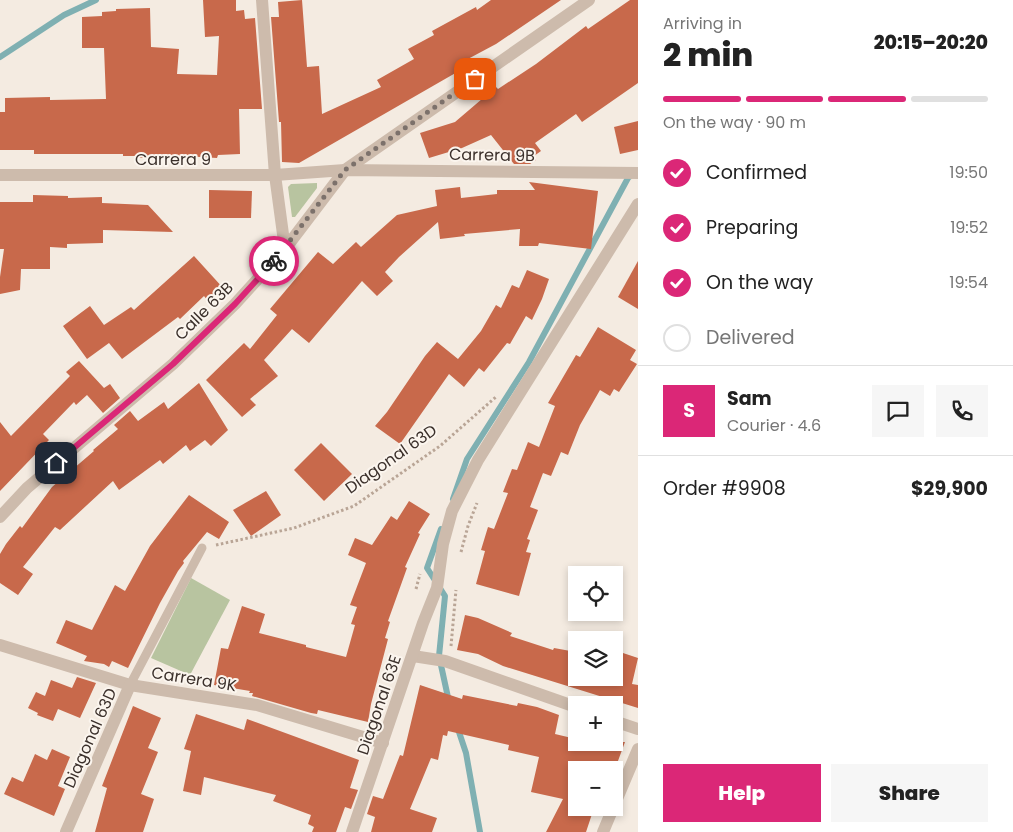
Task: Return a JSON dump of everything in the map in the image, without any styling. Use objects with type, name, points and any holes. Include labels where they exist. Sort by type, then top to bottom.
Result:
[{"type":"street","points":[[262,0],[275,175],[285,248]]},
{"type":"street","points":[[285,248],[345,170],[589,0]]},
{"type":"street","name":"Carrera 9","points":[[0,175],[275,175],[345,170]]},
{"type":"street","name":"Carrera 9B","points":[[345,170],[638,172]]},
{"type":"street","name":"Diagonal 63E","points":[[352,832],[423,623],[437,588],[442,544],[452,511],[478,460],[638,204]]},
{"type":"street","name":"Calle 63B","points":[[0,517],[27,488],[173,364],[235,304],[285,248]]},
{"type":"street","name":"Carrera 9K","points":[[0,645],[130,685],[257,705],[383,743]]},
{"type":"street","points":[[413,656],[443,661],[568,704]]},
{"type":"street","name":"Diagonal 63D","points":[[66,832],[130,685]]},
{"type":"street","points":[[623,724],[638,729]]},
{"type":"street","points":[[623,784],[638,749]]},
{"type":"street","points":[[602,832],[609,816]]},
{"type":"lane","name":"Diagonal 63D","points":[[130,685],[202,548]]},
{"type":"path","name":"Diagonal 63D","points":[[202,548],[294,528],[354,506],[440,446],[498,394]]},
{"type":"path","points":[[459,559],[468,526],[478,500]]},
{"type":"path","points":[[443,661],[456,587]]},
{"type":"green space","points":[[317,183],[317,188],[295,217],[292,217],[288,187],[291,184]]},
{"type":"green space","points":[[191,578],[230,600],[190,675],[151,658]]},
{"type":"building","points":[[203,0],[236,0],[236,11],[244,10],[245,19],[255,18],[262,109],[239,109],[240,154],[218,155],[217,158],[184,156],[184,158],[139,158],[139,156],[123,156],[123,154],[34,154],[34,150],[0,150],[0,112],[5,112],[5,98],[50,97],[50,100],[106,99],[104,48],[82,48],[82,17],[102,16],[102,12],[116,11],[116,9],[150,8],[151,47],[179,49],[177,74],[217,75],[219,36],[205,37]]},
{"type":"building","points":[[302,0],[307,67],[319,66],[322,114],[381,87],[377,80],[414,59],[408,49],[434,35],[432,31],[476,7],[477,10],[491,0],[561,0],[496,44],[466,60],[469,65],[452,75],[299,163],[282,162],[281,122],[279,122],[271,17],[279,17],[278,2]]},
{"type":"building","points":[[630,0],[638,0],[638,83],[582,122],[576,114],[535,143],[541,151],[534,156],[536,160],[530,164],[514,164],[491,135],[462,148],[429,158],[420,133],[455,122],[496,87],[498,89],[536,64],[586,26],[588,29]]},
{"type":"building","points":[[638,121],[638,150],[620,154],[614,127]]},
{"type":"building","points":[[529,182],[598,191],[591,249],[539,243],[538,246],[519,246],[520,229],[464,234],[465,236],[440,239],[438,222],[385,272],[393,281],[377,296],[362,281],[309,343],[292,329],[264,360],[278,376],[250,399],[256,405],[242,417],[206,380],[244,343],[250,349],[277,315],[270,309],[318,252],[333,264],[356,242],[361,247],[397,215],[437,206],[435,190],[460,187],[461,198],[497,194],[497,190],[535,190]]},
{"type":"building","points":[[209,190],[252,191],[251,218],[209,218]]},
{"type":"building","points":[[33,195],[68,196],[68,198],[102,197],[102,203],[148,205],[173,232],[103,230],[103,243],[67,244],[67,248],[50,247],[50,269],[21,269],[20,290],[0,294],[0,277],[4,249],[0,249],[0,202],[33,202]]},
{"type":"building","points":[[194,256],[224,289],[209,302],[204,296],[180,319],[178,317],[122,359],[109,343],[87,359],[63,326],[90,306],[104,325],[131,307],[134,310]]},
{"type":"building","points":[[638,261],[638,309],[618,297]]},
{"type":"building","points":[[527,270],[549,279],[542,299],[532,320],[526,316],[510,344],[507,343],[484,372],[479,368],[464,387],[449,374],[400,444],[375,426],[437,342],[458,359],[481,331],[496,305],[501,308],[512,285],[519,288]]},
{"type":"building","points":[[598,327],[636,350],[630,360],[637,364],[619,392],[614,389],[610,396],[600,390],[580,425],[568,455],[561,452],[551,476],[543,473],[530,507],[538,510],[527,539],[530,540],[526,552],[531,553],[519,596],[476,584],[485,551],[481,550],[488,527],[494,529],[508,493],[503,492],[512,469],[517,470],[528,442],[539,447],[555,406],[548,403],[576,355],[580,357]]},
{"type":"building","points":[[79,361],[104,388],[110,384],[120,398],[103,413],[87,395],[76,405],[74,402],[43,434],[49,440],[0,491],[0,422],[11,436],[70,376],[66,372]]},
{"type":"building","points":[[199,383],[228,430],[211,446],[205,440],[190,451],[186,445],[163,464],[160,460],[119,490],[113,481],[60,530],[55,527],[23,567],[33,574],[18,595],[0,583],[0,554],[52,487],[118,429],[114,425],[130,411],[138,421],[164,402],[168,409]]},
{"type":"building","points":[[321,443],[352,474],[324,501],[294,470]]},
{"type":"building","points":[[266,491],[281,515],[251,536],[233,510]]},
{"type":"building","points":[[189,495],[229,522],[219,539],[207,532],[183,561],[184,563],[160,603],[128,668],[112,661],[109,667],[104,664],[84,661],[87,656],[56,643],[66,620],[92,630],[115,585],[125,591],[150,546]]},
{"type":"building","points":[[409,501],[430,514],[418,533],[420,534],[405,567],[407,568],[388,621],[390,622],[385,638],[388,639],[368,722],[318,710],[317,714],[311,713],[252,696],[253,693],[249,693],[250,691],[214,685],[221,648],[228,649],[242,606],[265,614],[259,633],[346,657],[355,625],[351,624],[357,607],[350,605],[366,563],[348,555],[355,538],[372,545],[391,516],[397,520]]},
{"type":"building","points":[[465,615],[478,618],[512,633],[510,636],[553,650],[554,648],[568,651],[568,686],[623,686],[623,653],[638,658],[632,684],[638,685],[638,708],[623,703],[623,696],[599,696],[503,666],[478,654],[457,650]]},
{"type":"building","points":[[77,677],[96,683],[80,718],[58,709],[53,721],[37,715],[38,713],[28,708],[36,692],[45,696],[51,680],[72,688]]},
{"type":"building","points":[[420,685],[462,699],[463,695],[517,706],[518,703],[559,715],[555,734],[568,737],[568,751],[622,751],[618,761],[568,761],[568,816],[591,816],[586,832],[546,832],[563,799],[531,792],[539,757],[508,750],[509,745],[448,731],[447,736],[443,735],[438,760],[431,758],[410,809],[437,818],[432,832],[371,832],[375,817],[367,814],[373,796],[383,799],[400,755],[403,756]]},
{"type":"building","points":[[133,706],[161,718],[148,748],[158,752],[141,794],[154,799],[143,832],[95,832],[107,788],[102,786]]},
{"type":"building","points":[[196,714],[244,730],[247,719],[359,760],[350,788],[358,790],[351,809],[345,807],[336,832],[312,832],[314,827],[308,824],[311,815],[273,801],[276,795],[204,777],[201,795],[183,791],[191,751],[184,749]]},
{"type":"building","points":[[52,749],[70,757],[58,786],[65,789],[54,816],[4,794],[12,777],[23,782],[35,754],[47,760]]},
{"type":"waterway","points":[[0,57],[64,15],[96,0]]},
{"type":"waterway","points":[[453,499],[467,459],[529,362],[628,178],[633,174]]},
{"type":"waterway","points":[[441,529],[427,568],[445,596],[439,656],[449,702]]},
{"type":"waterway","points":[[457,726],[466,753],[480,832]]},
{"type":"way so far","points":[[274,261],[345,170],[475,79]]},
{"type":"route","points":[[56,463],[173,364],[235,304],[274,261]]}]
